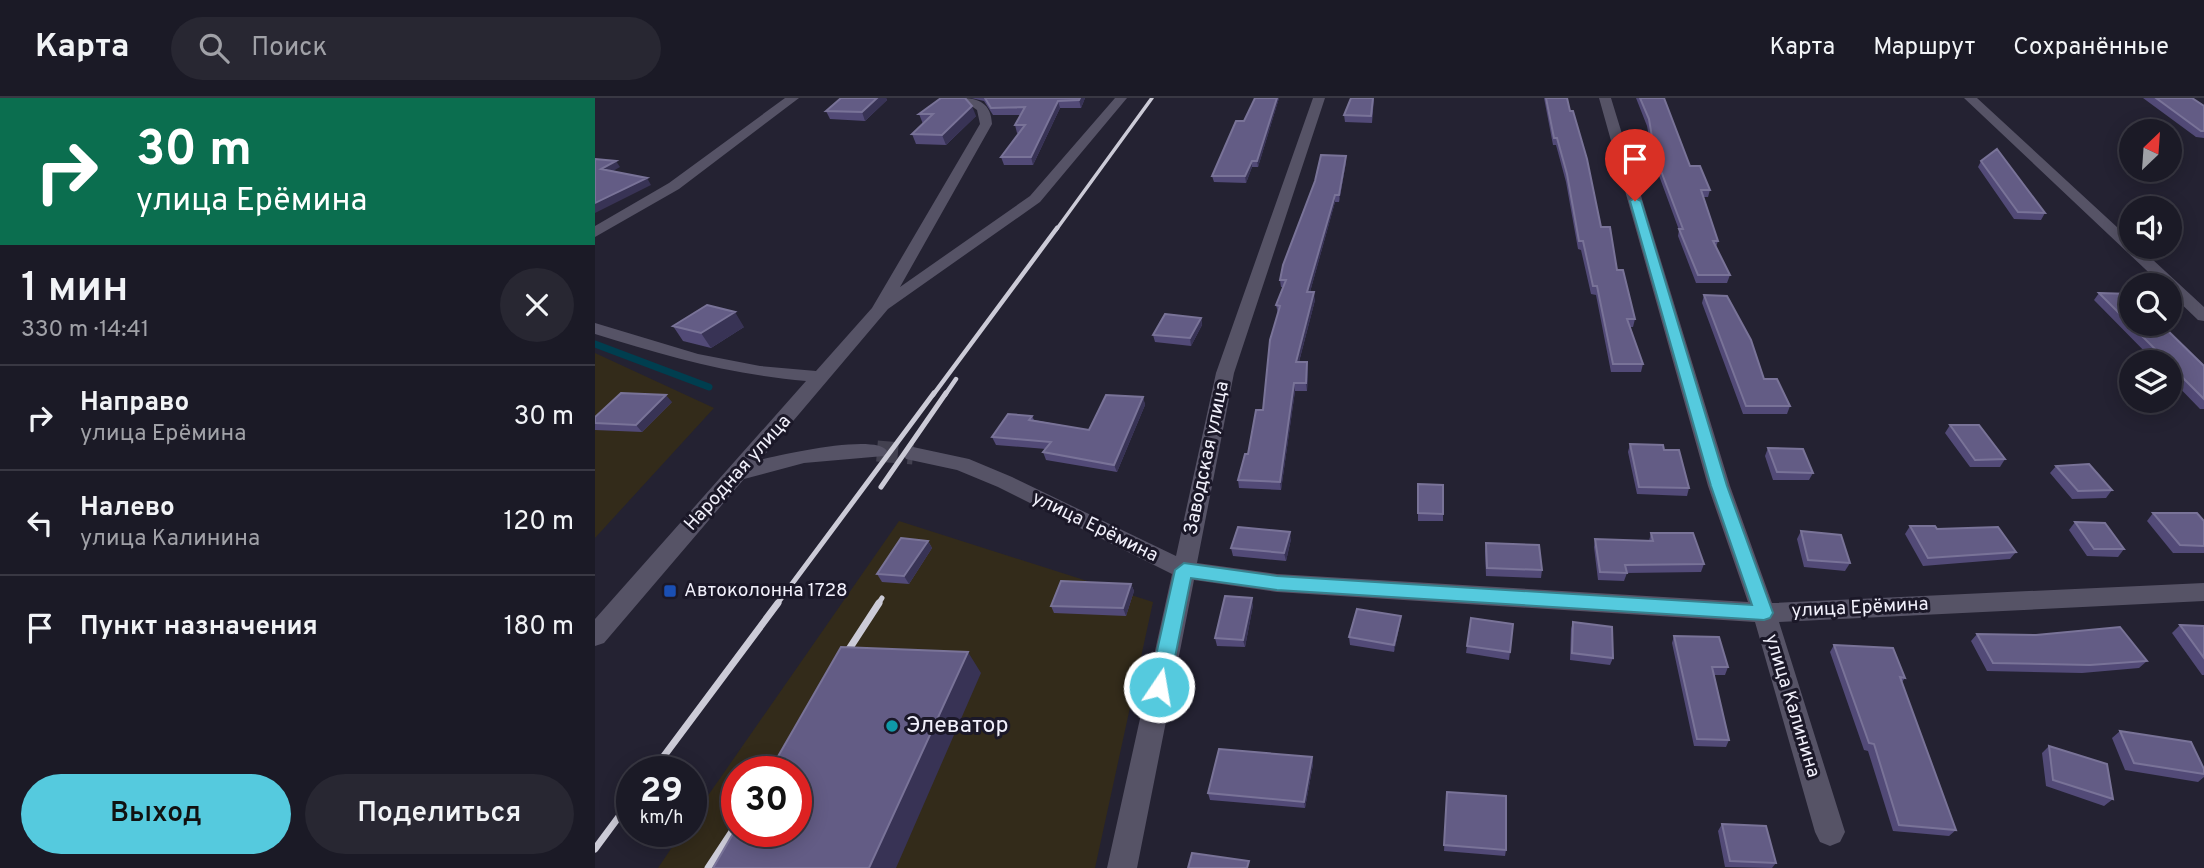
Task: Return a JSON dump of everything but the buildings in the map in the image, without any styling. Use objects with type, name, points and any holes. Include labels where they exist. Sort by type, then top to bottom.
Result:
[{"type":"street","points":[[595,232],[674,187],[793,98]]},
{"type":"street","name":"Народная улица","points":[[595,636],[879,310],[986,124],[986,113],[979,104],[966,98]]},
{"type":"street","name":"Народная улица","points":[[879,310],[1035,199],[1121,98]]},
{"type":"street","name":"Заводская улица","points":[[1122,868],[1224,373],[1319,98]]},
{"type":"street","name":"улица Калинина","points":[[1605,98],[1719,486],[1764,613],[1830,832]]},
{"type":"street","points":[[1970,98],[2204,316]]},
{"type":"street","points":[[595,328],[695,359],[760,372],[823,377]]},
{"type":"street","points":[[739,473],[804,456],[877,451]]},
{"type":"street","name":"улица Ерёмина","points":[[913,454],[962,464],[1005,482],[1184,570],[1277,583],[1764,613],[2204,592]]},
{"type":"shaded area","points":[[595,353],[714,408],[595,538]]},
{"type":"shaded area","points":[[899,521],[1153,602],[1095,868],[658,868],[672,847],[707,847],[707,797],[721,777],[721,847],[812,847],[812,756],[736,756]]},
{"type":"waterway","points":[[595,344],[709,387]]},
{"type":"tunnel","points":[[877,451],[913,454]]},
{"type":"railway","points":[[1056,230],[1152,98]]},
{"type":"railway","points":[[933,395],[1057,228]]},
{"type":"railway","points":[[945,395],[956,379]]},
{"type":"railway","points":[[777,604],[934,393]]},
{"type":"railway","points":[[881,487],[946,393]]},
{"type":"railway","points":[[878,604],[882,598]]},
{"type":"railway","points":[[664,756],[778,603]]},
{"type":"railway","points":[[840,663],[879,603]]},
{"type":"railway","points":[[595,849],[616,821]]},
{"type":"railway","points":[[708,868],[722,847]]},
{"type":"place","name":"Автоколонна 1728","points":[[670,591]]},
{"type":"place","name":"Элеватор","points":[[892,726]]},
{"type":"route","points":[[1159,687],[1184,570],[1277,583],[1764,613],[1719,486],[1635,201]]}]
